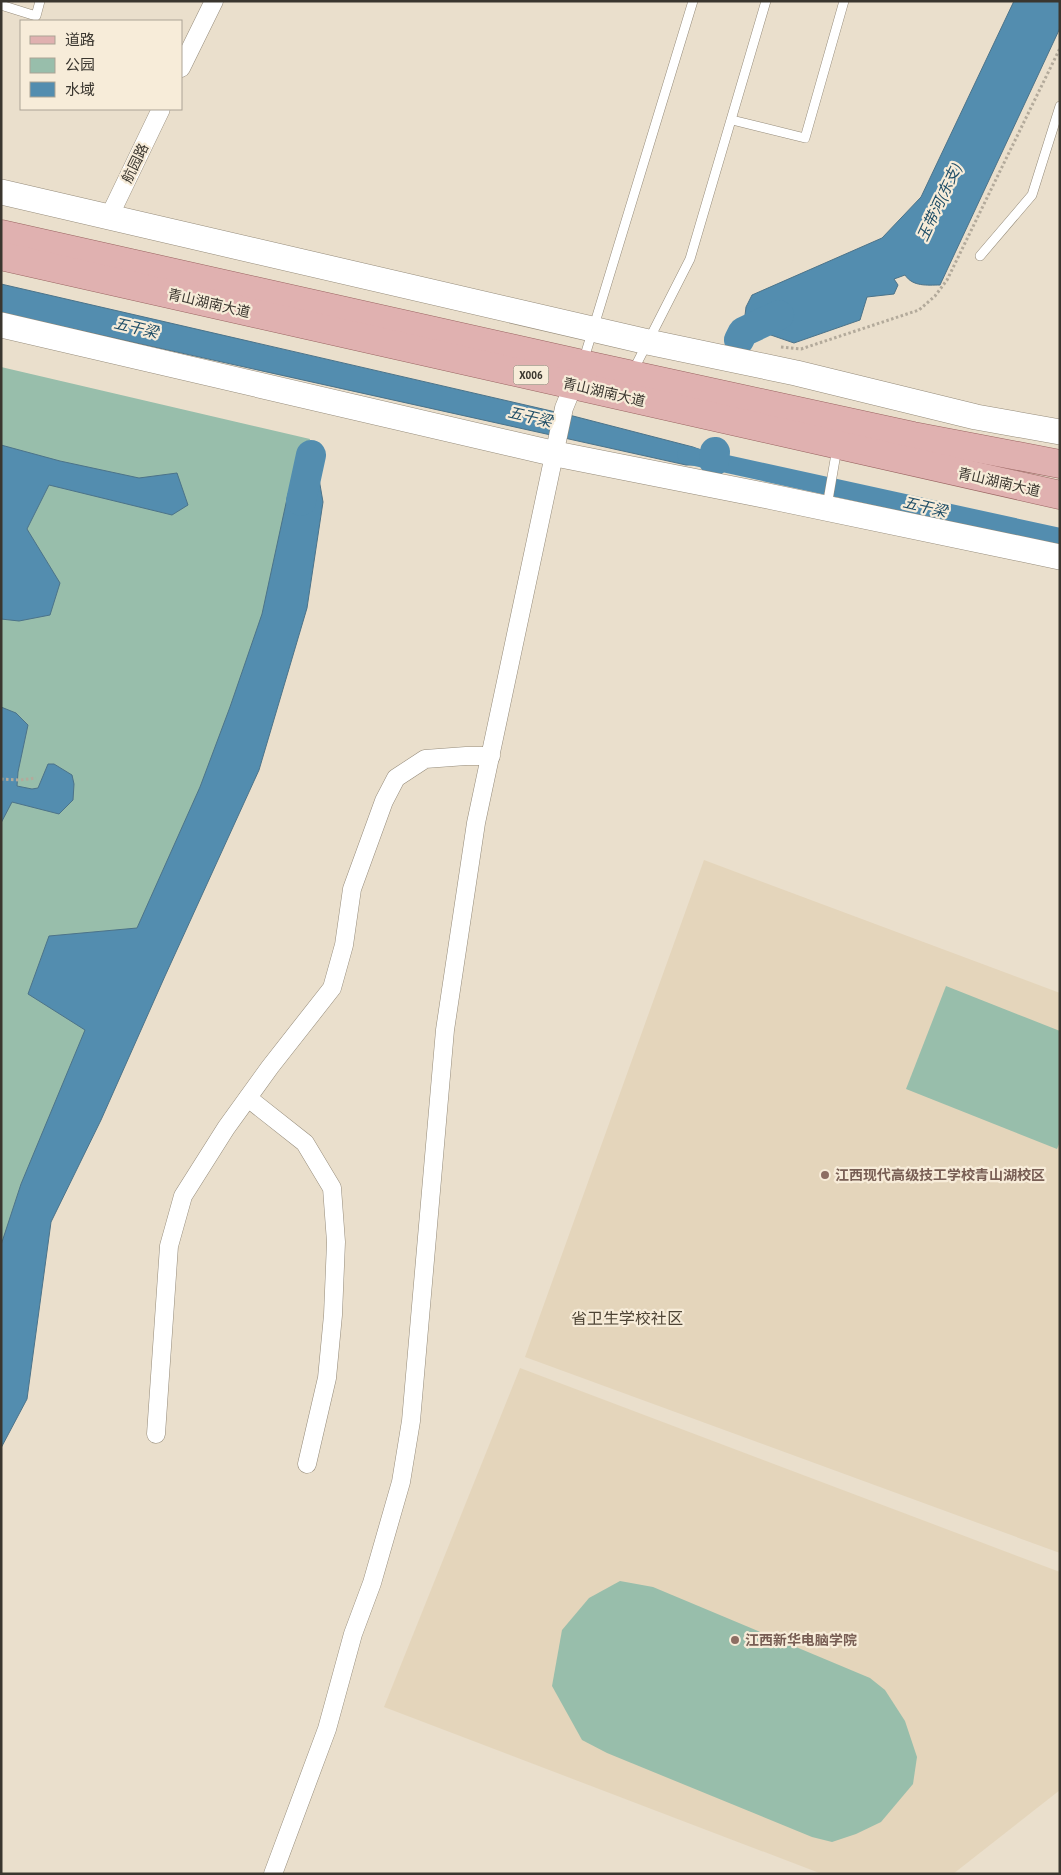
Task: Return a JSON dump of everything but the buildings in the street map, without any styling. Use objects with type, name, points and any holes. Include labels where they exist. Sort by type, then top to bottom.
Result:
[{"type":"main road","points":[[1,192],[648,342],[796,373],[976,417],[1060,432]]},
{"type":"main road","name":"青山湖南大道","points":[[1,234],[837,455],[1060,495]]},
{"type":"main road","name":"青山湖南大道","points":[[1,256],[573,386],[632,374],[913,436],[1060,464]]},
{"type":"main road","points":[[1,325],[556,451],[827,507],[1060,558]]},
{"type":"street","points":[[182,66],[214,1]]},
{"type":"street","name":"航园路","points":[[109,217],[161,110]]},
{"type":"street","points":[[273,1874],[327,1729],[353,1634],[372,1582],[401,1482],[411,1421],[445,1030],[476,823],[556,451],[573,386]]},
{"type":"street","points":[[156,1434],[169,1246],[183,1196],[226,1128],[332,988],[344,945],[352,889],[384,801],[396,778],[425,759],[491,756]]},
{"type":"street","points":[[248,1098],[305,1143],[332,1188],[336,1242],[333,1315],[327,1378],[307,1464]]},
{"type":"lane","points":[[1,5],[36,16],[40,1]]},
{"type":"lane","points":[[573,386],[593,329],[692,1]]},
{"type":"lane","points":[[632,374],[690,259],[766,1]]},
{"type":"lane","points":[[732,120],[805,138],[844,1]]},
{"type":"lane","points":[[980,256],[1032,196],[1060,106]]},
{"type":"lane","points":[[827,507],[837,455]]},
{"type":"path","points":[[773,347],[801,349],[919,310],[935,296],[947,280],[1060,48]]},
{"type":"path","points":[[1,779],[20,780],[36,778]]},
{"type":"shaded area","name":"江西现代高级技工学校青山湖校区","points":[[704,860],[1060,993],[1060,1553],[525,1357]]},
{"type":"shaded area","name":"江西新华电脑学院","points":[[520,1368],[1060,1572],[1060,1790],[953,1874],[822,1874],[384,1707]]},
{"type":"green space","points":[[1,367],[310,439],[251,746],[25,1223],[1,1388]]},
{"type":"green space","points":[[946,986],[1060,1031],[1060,1142],[1057,1149],[906,1089]]},
{"type":"green space","points":[[620,1581],[653,1587],[870,1678],[885,1690],[905,1721],[917,1757],[913,1784],[881,1822],[856,1834],[832,1842],[812,1837],[607,1753],[582,1740],[552,1686],[562,1630],[589,1598]]},
{"type":"water","points":[[1014,1],[1060,1],[1060,28],[940,285],[925,285],[912,282],[905,275],[894,279],[898,285],[894,294],[867,297],[860,320],[794,343],[765,333],[743,332],[746,307],[752,295],[882,238],[921,197]]},
{"type":"water","points":[[1,284],[573,416],[693,447],[701,450],[708,459],[694,465],[686,465],[1,313]]},
{"type":"water","points":[[1,445],[60,461],[139,478],[177,473],[188,505],[172,515],[49,485],[27,529],[60,583],[50,615],[19,621],[1,619]]},
{"type":"water","points":[[310,460],[318,473],[323,502],[307,608],[259,770],[101,1120],[51,1222],[27,1399],[1,1448],[1,1245],[21,1184],[85,1030],[28,994],[49,936],[137,928],[200,787],[230,707],[262,614],[288,494],[296,469]]},
{"type":"water","points":[[1,707],[16,713],[28,725],[18,772],[17,786],[32,789],[38,788],[48,764],[54,764],[72,775],[74,784],[73,800],[59,814],[12,802],[1,823]]},
{"type":"waterway","name":"玉带河(东支)","points":[[739,340],[743,332],[779,315]]},
{"type":"waterway","name":"玉带河(东支)","points":[[714,461],[715,452]]},
{"type":"waterway","points":[[301,501],[311,455]]},
{"type":"waterway","name":"五干梁","points":[[686,455],[1060,537]]},
{"type":"place","name":"江西现代高级技工学校青山湖校区","points":[[825,1175]]},
{"type":"place","name":"江西新华电脑学院","points":[[735,1640]]},
{"type":"district","name":"省卫生学校社区","points":[[627,1318]]}]
